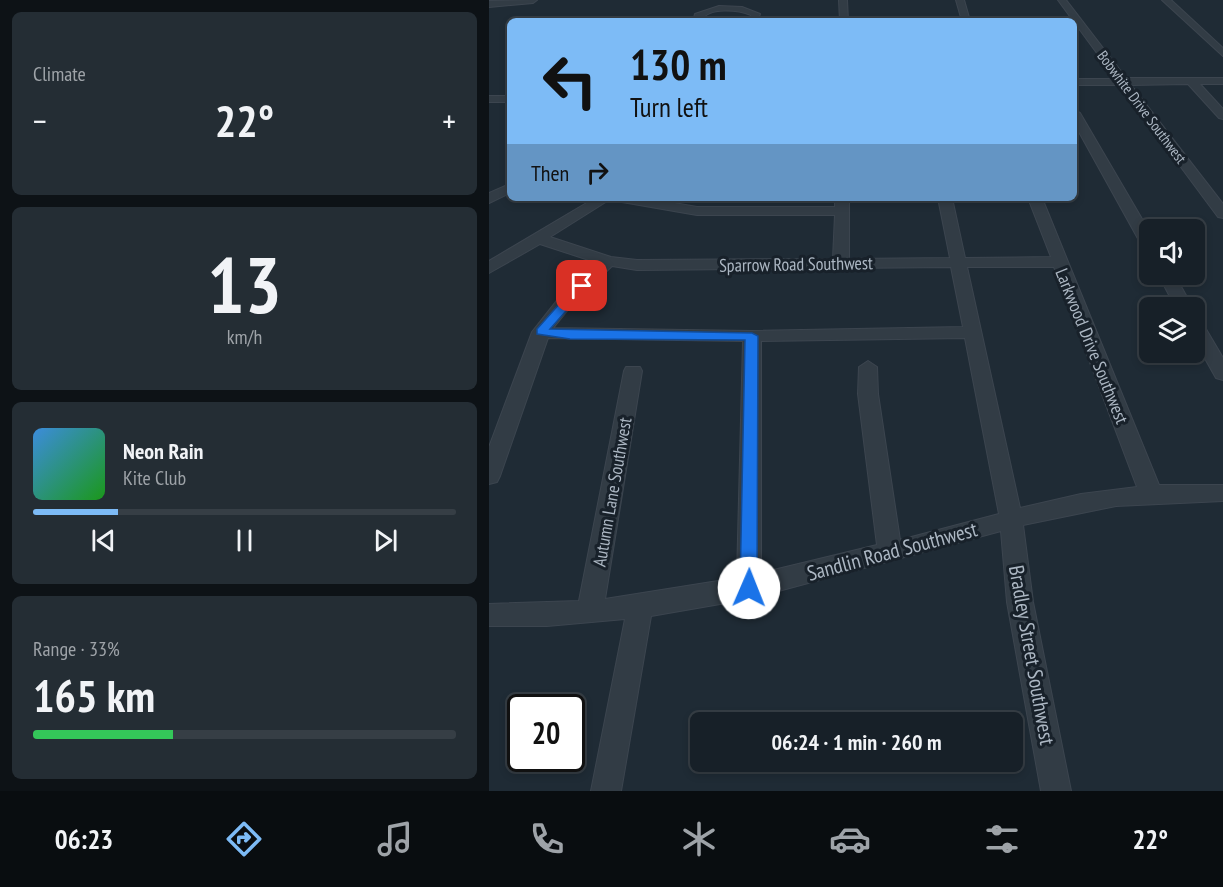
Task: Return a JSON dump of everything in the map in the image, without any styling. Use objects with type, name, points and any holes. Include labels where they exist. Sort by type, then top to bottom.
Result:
[{"type":"street","points":[[489,4],[533,0]]},
{"type":"street","points":[[843,0],[844,18]]},
{"type":"street","points":[[960,0],[965,18]]},
{"type":"street","name":"Bobwhite Drive Southwest","points":[[1062,0],[1075,18]]},
{"type":"street","points":[[1165,0],[1223,53]]},
{"type":"street","points":[[698,18],[702,13],[723,4],[752,12],[756,18]]},
{"type":"street","name":"Bobwhite Drive Southwest","points":[[1077,20],[1223,214]]},
{"type":"street","points":[[1191,81],[1223,116]]},
{"type":"street","points":[[1077,82],[1223,81]]},
{"type":"street","points":[[489,99],[507,99]]},
{"type":"street","points":[[1077,117],[1139,226]]},
{"type":"street","points":[[489,199],[507,190]]},
{"type":"street","points":[[489,268],[600,201]]},
{"type":"street","points":[[639,201],[697,211],[842,204],[841,263]]},
{"type":"street","name":"Bradley Street Southwest","points":[[946,201],[1011,519],[1020,602],[1056,791]]},
{"type":"street","name":"Larkwood Drive Southwest","points":[[1036,201],[1151,494]]},
{"type":"street","name":"Sparrow Road Southwest","points":[[537,238],[609,261],[668,265],[1059,262]]},
{"type":"street","points":[[490,472],[541,332],[569,298],[609,261]]},
{"type":"street","points":[[541,332],[570,335],[752,336],[973,332]]},
{"type":"street","points":[[749,588],[752,336]]},
{"type":"street","points":[[1205,342],[1223,374]]},
{"type":"street","points":[[868,367],[868,394],[890,552]]},
{"type":"street","name":"Autumn Lane Southwest","points":[[590,612],[633,371]]},
{"type":"street","name":"Sandlin Road Southwest","points":[[489,615],[590,612],[640,607],[749,588],[1011,519],[1098,500],[1151,494],[1223,493]]},
{"type":"street","points":[[606,791],[640,607]]},
{"type":"route","points":[[582,286],[541,332],[570,335],[752,336],[749,588]]}]
